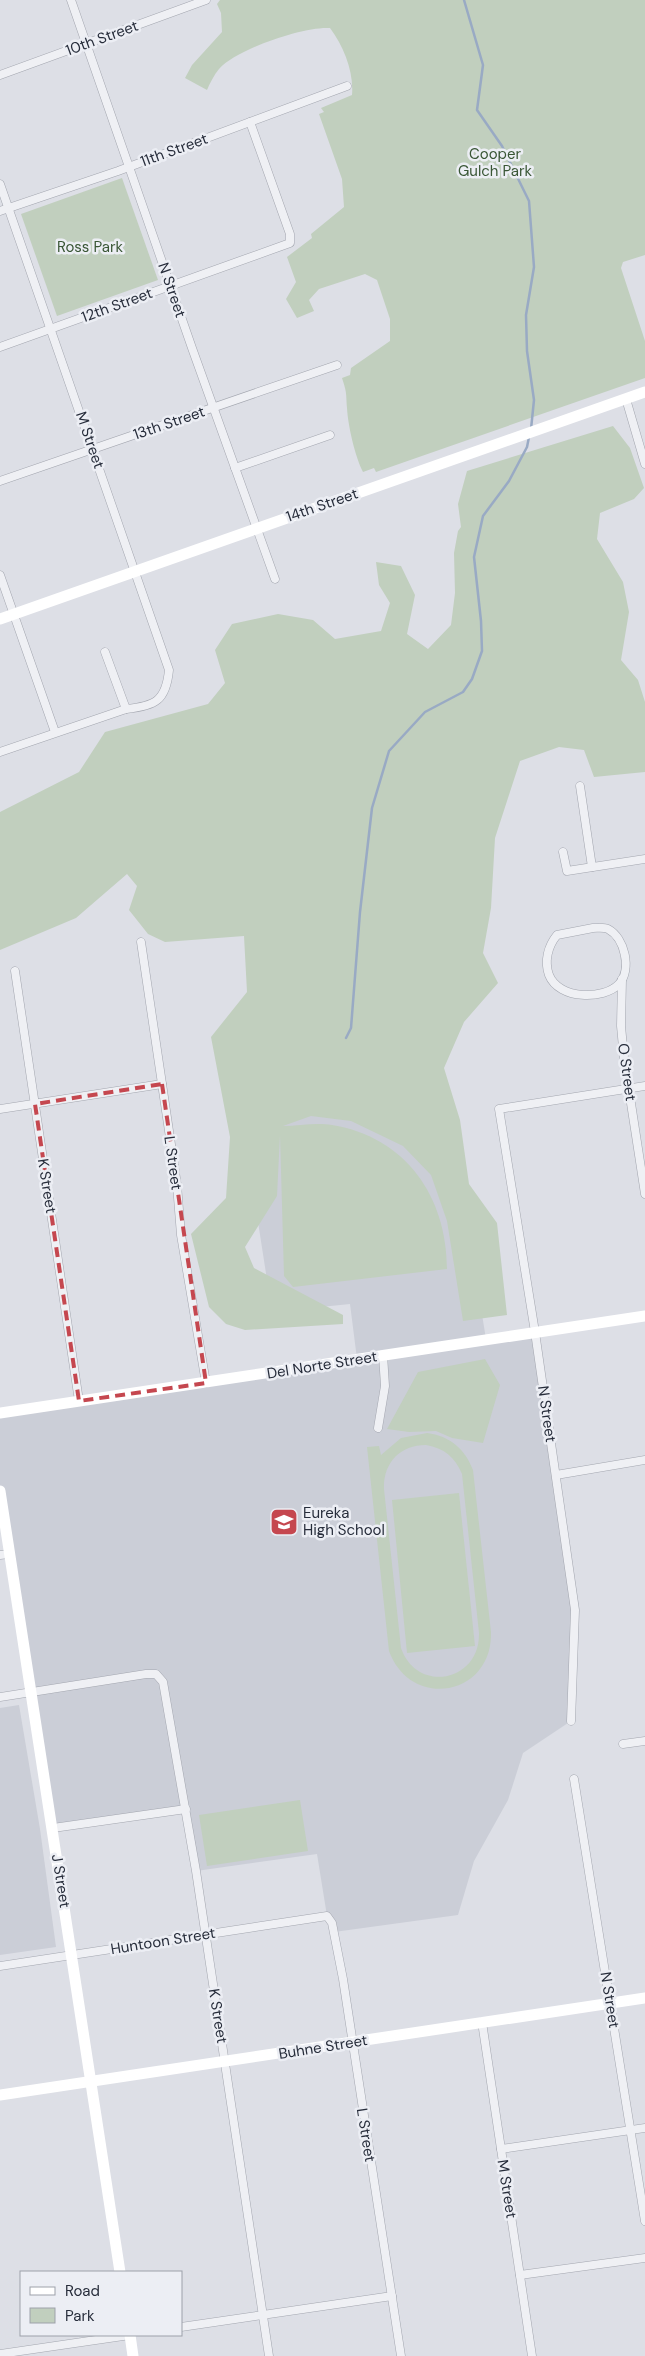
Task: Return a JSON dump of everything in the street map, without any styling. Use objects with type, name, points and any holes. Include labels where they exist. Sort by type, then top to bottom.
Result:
[{"type":"street","name":"N Street","points":[[71,0],[275,579]]},
{"type":"street","name":"10th Street","points":[[0,75],[205,1]]},
{"type":"street","name":"11th Street","points":[[0,211],[130,166],[347,86]]},
{"type":"street","name":"12th Street","points":[[0,347],[290,243],[290,234],[250,122]]},
{"type":"street","name":"M Street","points":[[0,184],[168,660],[168,678],[162,697],[146,707],[126,709]]},
{"type":"street","name":"13th Street","points":[[0,481],[337,365]]},
{"type":"street","name":"14th Street","points":[[0,619],[645,392]]},
{"type":"street","points":[[626,399],[645,464]]},
{"type":"street","points":[[235,468],[330,435]]},
{"type":"street","points":[[0,575],[55,732]]},
{"type":"street","points":[[0,752],[126,709],[105,652]]},
{"type":"street","points":[[580,786],[592,867]]},
{"type":"street","points":[[563,852],[567,871],[645,859]]},
{"type":"street","points":[[608,929],[623,947],[625,963],[622,979],[616,986],[604,991],[582,995],[563,991],[556,986],[548,971],[548,953],[552,942],[557,935],[577,930],[608,929]]},
{"type":"street","name":"L Street","points":[[141,942],[180,1209],[181,1235],[206,1383]]},
{"type":"street","name":"K Street","points":[[15,971],[79,1401]]},
{"type":"street","name":"O Street","points":[[622,979],[621,1032],[645,1194]]},
{"type":"street","points":[[0,1109],[162,1084]]},
{"type":"street","points":[[629,1088],[645,1086]]},
{"type":"street","name":"N Street","points":[[571,1721],[575,1610],[535,1332],[499,1109],[629,1088]]},
{"type":"street","name":"Del Norte Street","points":[[0,1413],[645,1316]]},
{"type":"street","points":[[378,1428],[385,1386],[383,1355]]},
{"type":"street","points":[[556,1475],[645,1460]]},
{"type":"street","name":"J Street","points":[[0,1491],[4,1555],[53,1828],[120,2271]]},
{"type":"street","name":"K Street","points":[[30,1692],[146,1674],[156,1674],[163,1682],[206,1934],[269,2356]]},
{"type":"street","points":[[0,1697],[30,1692]]},
{"type":"street","points":[[623,1744],[645,1741]]},
{"type":"street","name":"N Street","points":[[574,1779],[645,2221]]},
{"type":"street","points":[[53,1828],[186,1809]]},
{"type":"street","name":"L Street","points":[[327,1916],[332,1923],[339,1960],[401,2356]]},
{"type":"street","name":"Huntoon Street","points":[[0,1966],[327,1916]]},
{"type":"street","name":"Buhne Street","points":[[0,2095],[645,1998]]},
{"type":"street","name":"M Street","points":[[482,2022],[532,2356]]},
{"type":"street","points":[[501,2150],[645,2128]]},
{"type":"street","points":[[520,2275],[645,2258]]},
{"type":"street","points":[[182,2327],[392,2296]]},
{"type":"street","points":[[0,2354],[123,2336]]},
{"type":"street","points":[[130,2336],[133,2356]]},
{"type":"highlighted area","points":[[162,1084],[206,1383],[79,1401],[35,1104]]},
{"type":"shaded area","name":"Eureka High School","points":[[443,1074],[486,1339],[535,1332],[575,1610],[571,1721],[523,1753],[508,1800],[474,1861],[458,1915],[334,1932],[327,1916],[317,1854],[196,1871],[186,1809],[53,1828],[0,1491],[0,1413],[357,1359],[350,1304],[272,1312],[240,1106]]},
{"type":"shaded area","points":[[19,1705],[40,1829],[56,1947],[0,1955],[0,1708]]},
{"type":"green space","name":"Cooper Gulch Park","points":[[220,0],[645,0],[645,255],[623,262],[621,268],[645,341],[645,378],[376,472],[374,468],[363,472],[350,432],[346,393],[342,378],[350,375],[351,368],[390,341],[390,319],[377,280],[365,274],[319,289],[309,300],[314,311],[297,318],[286,299],[296,282],[287,257],[312,238],[311,234],[344,207],[342,179],[319,114],[324,112],[321,108],[352,95],[350,69],[340,43],[330,28],[319,28],[272,40],[240,54],[228,61],[217,71],[207,90],[185,78],[192,65],[222,32],[221,13],[217,4]]},
{"type":"green space","name":"Ross Park","points":[[122,178],[158,280],[57,316],[21,214]]},
{"type":"green space","points":[[613,426],[630,448],[644,488],[634,499],[600,513],[597,539],[623,582],[629,612],[621,660],[638,680],[645,702],[645,772],[594,777],[584,750],[559,747],[520,761],[495,838],[491,908],[483,953],[498,983],[464,1022],[444,1068],[460,1120],[469,1184],[497,1223],[507,1315],[463,1321],[447,1221],[431,1175],[403,1146],[351,1121],[311,1116],[283,1126],[326,1124],[358,1132],[381,1142],[401,1157],[417,1174],[430,1195],[439,1218],[445,1243],[447,1269],[293,1287],[284,1276],[280,1135],[277,1196],[245,1247],[254,1268],[343,1315],[343,1324],[245,1330],[226,1324],[209,1307],[191,1234],[226,1198],[230,1137],[211,1037],[247,992],[244,936],[165,942],[148,934],[129,910],[137,886],[127,874],[76,918],[0,950],[0,812],[79,772],[105,732],[208,704],[225,683],[215,650],[232,624],[278,614],[313,620],[335,639],[381,631],[390,603],[379,585],[376,562],[401,566],[415,595],[407,634],[428,649],[451,625],[455,593],[454,553],[458,531],[461,527],[458,504],[467,471]]},
{"type":"green space","points":[[485,1359],[500,1385],[483,1443],[452,1438],[436,1431],[409,1432],[387,1429],[418,1372]]},
{"type":"green space","points":[[427,1433],[450,1440],[466,1456],[473,1470],[491,1632],[488,1654],[479,1670],[465,1682],[449,1688],[431,1688],[414,1682],[400,1670],[389,1651],[367,1447],[379,1446],[381,1455],[401,1438]],"holes":[[[426,1445],[438,1448],[448,1454],[462,1474],[479,1633],[477,1650],[469,1662],[459,1671],[446,1676],[433,1676],[420,1672],[409,1663],[401,1648],[384,1489],[386,1471],[395,1457],[408,1448]]]},
{"type":"green space","points":[[459,1493],[475,1646],[407,1653],[392,1500]]},
{"type":"green space","points":[[300,1800],[308,1851],[207,1866],[199,1815]]},
{"type":"waterway","points":[[464,0],[483,65],[477,110],[502,146],[529,201],[534,267],[526,315],[527,351],[534,400],[531,429]]},
{"type":"waterway","points":[[346,1038],[351,1028],[360,912],[372,808],[389,751],[425,712],[463,692],[472,679],[482,651],[481,621],[474,557],[483,516],[509,481],[527,447],[529,437]]},
{"type":"place","name":"Eureka High School","points":[[284,1522]]}]
